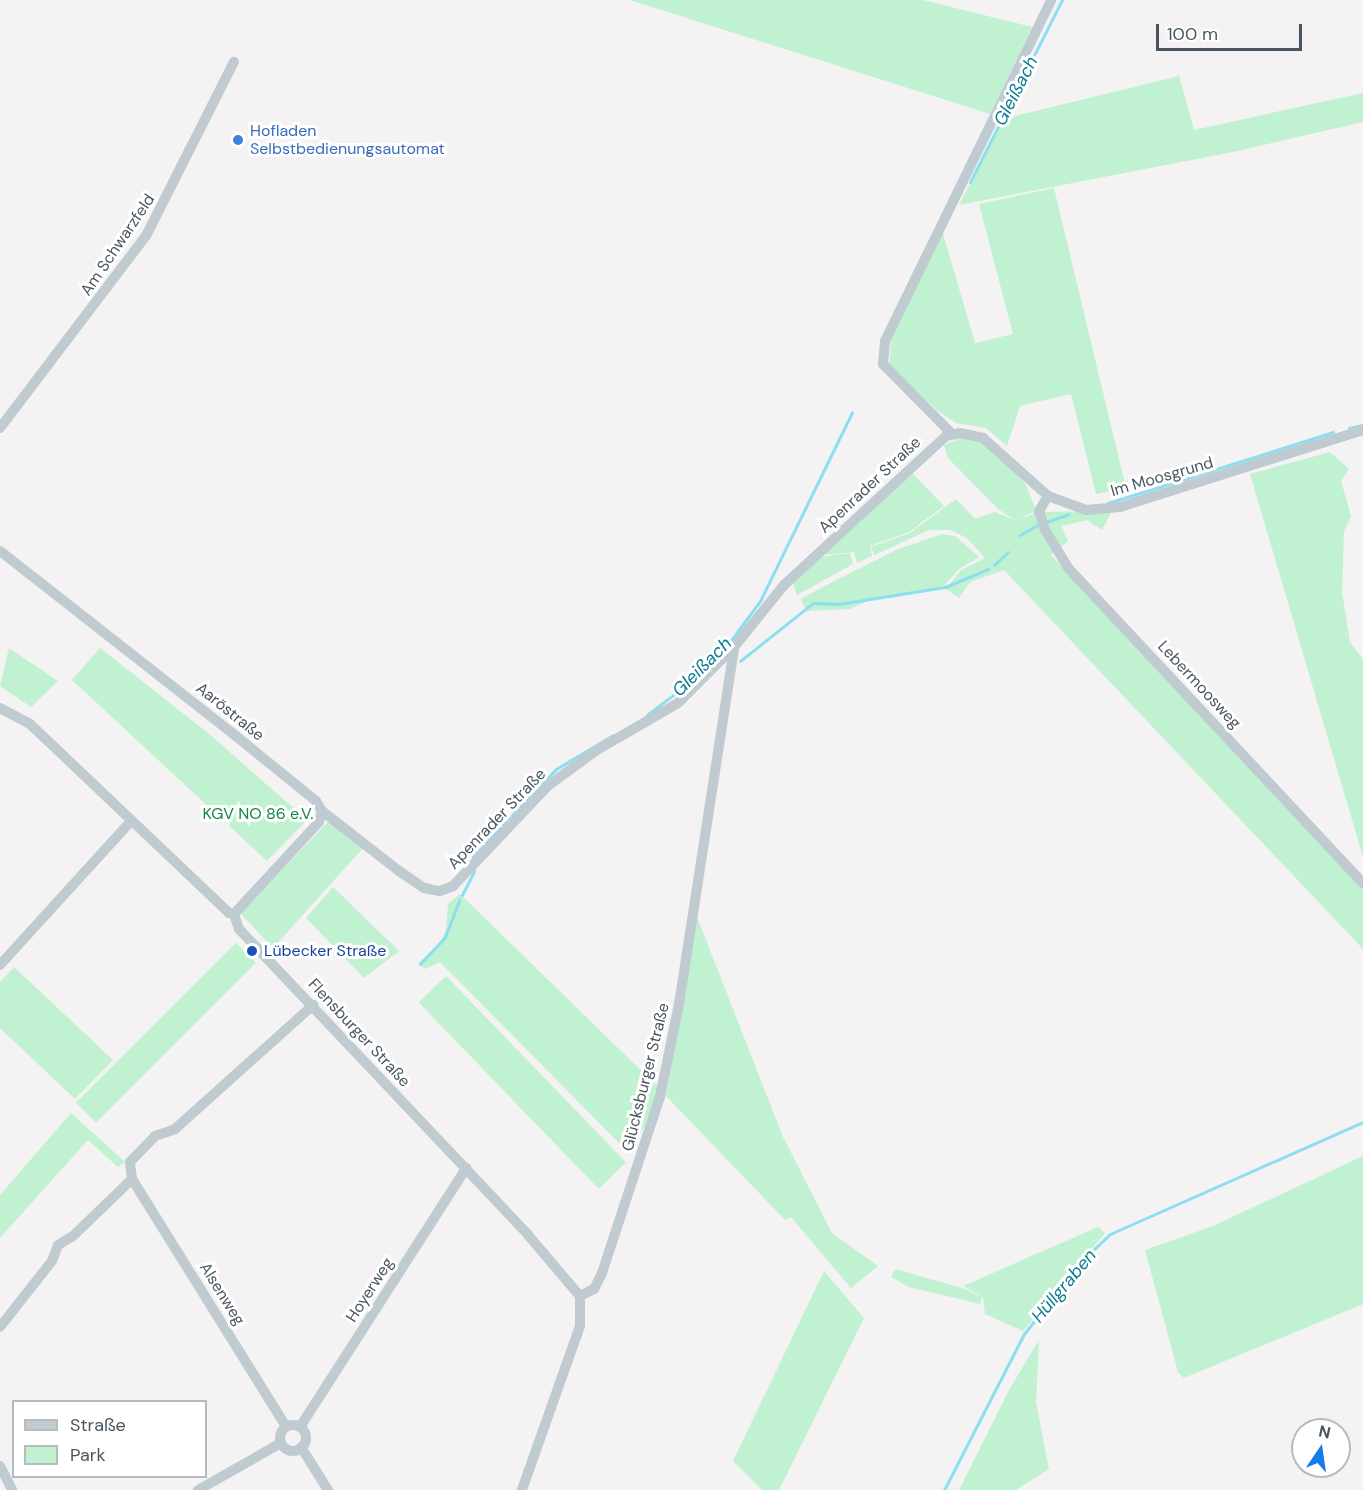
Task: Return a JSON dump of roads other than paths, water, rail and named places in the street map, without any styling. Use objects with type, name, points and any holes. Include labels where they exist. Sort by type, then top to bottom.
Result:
[{"type":"street","points":[[952,434],[883,364],[885,341],[1051,0]]},
{"type":"street","name":"Am Schwarzfeld","points":[[0,429],[147,234],[234,62]]},
{"type":"street","name":"Im Moosgrund","points":[[952,434],[971,434],[990,442],[1048,496],[1086,510],[1120,507],[1363,430]]},
{"type":"street","name":"Apenrader Straße","points":[[440,891],[453,886],[549,785],[597,750],[672,708],[734,648],[784,585],[925,453],[952,434]]},
{"type":"street","name":"Lebermoosweg","points":[[1048,496],[1039,511],[1044,525],[1069,569],[1363,883]]},
{"type":"street","name":"Aaröstraße","points":[[0,551],[267,761],[316,801],[322,811],[406,877],[440,891]]},
{"type":"street","name":"Glücksburger Straße","points":[[580,1296],[594,1289],[602,1273],[660,1097],[680,1004],[734,648]]},
{"type":"street","name":"Flensburger Straße","points":[[0,708],[30,724],[131,821],[234,914],[239,929],[466,1168],[580,1296]]},
{"type":"street","points":[[234,914],[319,822],[322,811]]},
{"type":"street","points":[[0,965],[131,821]]},
{"type":"street","points":[[0,1327],[52,1261],[58,1245],[73,1236],[132,1179],[130,1162],[155,1136],[175,1129],[313,1005]]},
{"type":"street","name":"Hoyerweg","points":[[300,1427],[466,1168]]},
{"type":"street","name":"Alsenweg","points":[[132,1179],[286,1426]]},
{"type":"street","points":[[522,1490],[580,1326],[580,1296]]},
{"type":"street","points":[[286,1426],[300,1427],[305,1437],[301,1447],[290,1450],[281,1443],[280,1435],[286,1426]]},
{"type":"street","points":[[198,1490],[281,1443]]},
{"type":"street","points":[[301,1447],[328,1490]]},
{"type":"street","points":[[0,1466],[12,1490]]},
{"type":"waterway","name":"Gleißach","points":[[970,182],[1062,0]]},
{"type":"waterway","name":"Gleißach","points":[[647,715],[690,682],[729,643],[760,601],[852,412]]},
{"type":"waterway","points":[[1349,428],[1363,425]]},
{"type":"waterway","points":[[1108,503],[1333,432]]},
{"type":"waterway","points":[[1046,522],[1069,514]]},
{"type":"waterway","points":[[1020,535],[1039,524]]},
{"type":"waterway","points":[[994,565],[1008,552]]},
{"type":"waterway","points":[[740,661],[813,603],[839,604],[945,587],[988,569]]},
{"type":"waterway","name":"Gleißach","points":[[473,856],[556,769],[613,735]]},
{"type":"waterway","name":"Gleißach","points":[[462,895],[474,871]]},
{"type":"waterway","name":"Gleißach","points":[[420,964],[445,937],[459,900]]},
{"type":"waterway","name":"Hüllgraben","points":[[944,1490],[1024,1334],[1079,1263],[1110,1234],[1363,1122]]},
{"type":"place","name":"Hofladen Selbstbedienungsautomat","points":[[238,140]]},
{"type":"place","name":"Lübecker Straße","points":[[252,951]]},
{"type":"park label","name":"KGV NO 86 e.V.","points":[[258,814]]}]
